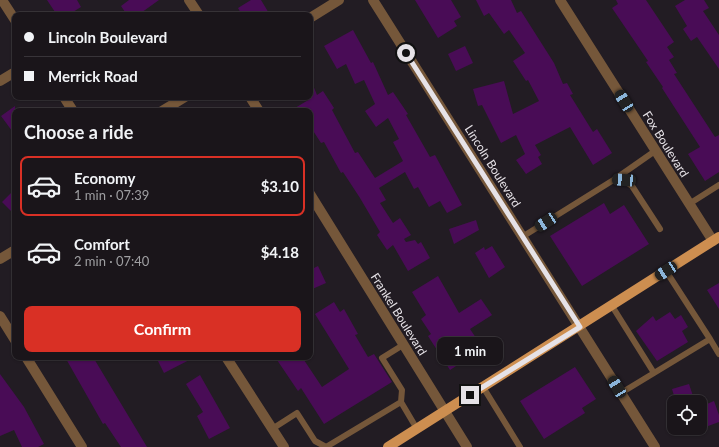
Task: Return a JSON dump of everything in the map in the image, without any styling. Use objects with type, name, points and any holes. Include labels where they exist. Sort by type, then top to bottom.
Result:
[{"type":"main road","points":[[388,447],[580,327],[716,239]]},
{"type":"street","points":[[2,0],[12,15]]},
{"type":"street","points":[[189,0],[197,12]]},
{"type":"street","points":[[313,16],[339,0]]},
{"type":"street","name":"Lincoln Boulevard","points":[[373,0],[655,447]]},
{"type":"street","name":"Fox Boulevard","points":[[560,0],[689,204],[716,239]]},
{"type":"street","points":[[0,81],[12,74]]},
{"type":"street","points":[[167,108],[180,100]]},
{"type":"street","name":"Frankel Boulevard","points":[[313,199],[467,447]]},
{"type":"street","points":[[0,260],[12,252]]},
{"type":"street","points":[[0,316],[12,335]]},
{"type":"street","points":[[28,360],[82,447]]},
{"type":"street","points":[[228,360],[284,447]]},
{"type":"lane","points":[[522,237],[615,179],[655,151]]},
{"type":"lane","points":[[615,179],[624,180],[632,186],[660,228]]},
{"type":"lane","points":[[689,204],[719,185]]},
{"type":"lane","points":[[666,271],[719,354]]},
{"type":"lane","points":[[612,306],[654,373]]},
{"type":"lane","points":[[621,393],[710,339]]},
{"type":"lane","points":[[403,345],[382,358],[402,390],[401,402],[417,429]]},
{"type":"lane","points":[[484,387],[520,447]]},
{"type":"lane","points":[[272,429],[297,413],[315,441],[326,447],[401,402]]},
{"type":"building","points":[[47,0],[77,0],[81,7],[73,12],[55,12]]},
{"type":"building","points":[[129,0],[159,0],[142,12],[125,12],[121,6]]},
{"type":"building","points":[[251,0],[261,0],[268,12],[240,12],[238,8]]},
{"type":"building","points":[[415,0],[451,0],[461,17],[454,21],[457,26],[438,38]]},
{"type":"building","points":[[476,0],[511,0],[517,13],[521,11],[554,63],[563,84],[567,83],[573,94],[570,95],[593,132],[597,129],[612,153],[593,165],[570,127],[535,145],[541,155],[538,157],[542,164],[526,174],[516,160],[525,154],[516,135],[501,143],[482,105],[478,106],[473,89],[504,81],[513,114],[539,101],[528,80],[526,81],[513,61],[525,53],[509,30],[504,34],[489,13],[484,16]]},
{"type":"building","points":[[616,0],[646,0],[674,42],[667,47],[674,57],[669,60],[677,73],[674,74],[715,137],[719,135],[719,172],[705,181],[688,154],[700,147],[646,62],[648,61],[612,8],[618,4]]},
{"type":"building","points":[[685,0],[704,0],[709,8],[703,11],[719,35],[719,69],[697,37],[691,41],[683,29],[687,26],[675,6]]},
{"type":"building","points":[[353,30],[371,63],[373,62],[388,95],[393,92],[408,114],[406,115],[430,157],[435,155],[462,205],[447,213],[440,201],[429,207],[418,187],[414,189],[405,172],[379,188],[386,200],[380,203],[393,223],[400,218],[411,235],[404,239],[406,242],[415,240],[418,244],[421,242],[430,258],[408,271],[393,245],[387,250],[377,235],[380,232],[360,198],[343,172],[341,173],[324,142],[321,143],[313,131],[313,108],[295,108],[308,100],[313,100],[313,85],[317,95],[323,91],[334,108],[332,110],[355,153],[358,152],[375,178],[403,161],[393,142],[399,139],[388,118],[376,127],[365,111],[375,104],[364,80],[355,84],[346,64],[337,69],[324,46]]},
{"type":"building","points":[[465,46],[473,63],[456,71],[448,54]]},
{"type":"building","points":[[12,108],[12,131],[1,116]]},
{"type":"building","points":[[12,192],[12,212],[2,202]]},
{"type":"building","points":[[604,203],[610,214],[624,205],[649,244],[582,286],[550,236]]},
{"type":"building","points":[[476,220],[479,230],[454,244],[449,229]]},
{"type":"building","points":[[492,246],[505,267],[489,278],[475,253],[484,247],[485,250]]},
{"type":"building","points":[[318,266],[326,283],[313,289],[313,268]]},
{"type":"building","points":[[438,276],[459,313],[481,299],[492,315],[470,329],[476,338],[473,349],[476,353],[450,370],[428,336],[431,334],[421,319],[426,315],[412,292]]},
{"type":"building","points":[[719,283],[719,309],[707,290]]},
{"type":"building","points":[[334,302],[340,312],[344,309],[358,334],[355,335],[368,357],[374,354],[392,382],[324,424],[301,388],[298,391],[277,360],[304,360],[322,387],[349,369],[315,314]]},
{"type":"building","points":[[670,312],[675,319],[681,315],[688,327],[682,331],[688,342],[657,361],[636,331],[653,316],[656,321]]},
{"type":"building","points":[[67,360],[95,360],[147,447],[121,447],[105,423],[103,424]]},
{"type":"building","points":[[158,360],[189,360],[164,373]]},
{"type":"building","points":[[575,367],[596,399],[582,408],[585,413],[544,439],[520,401]]},
{"type":"building","points":[[0,374],[24,407],[44,444],[38,447],[22,447],[14,430],[0,436]]},
{"type":"building","points":[[200,375],[230,428],[209,439],[197,416],[203,412],[186,384]]},
{"type":"building","points":[[689,384],[693,395],[674,395],[672,389]]},
{"type":"building","points":[[714,401],[719,415],[719,422],[707,426],[707,404]]},
{"type":"route","points":[[406,53],[580,327],[470,395]]}]
